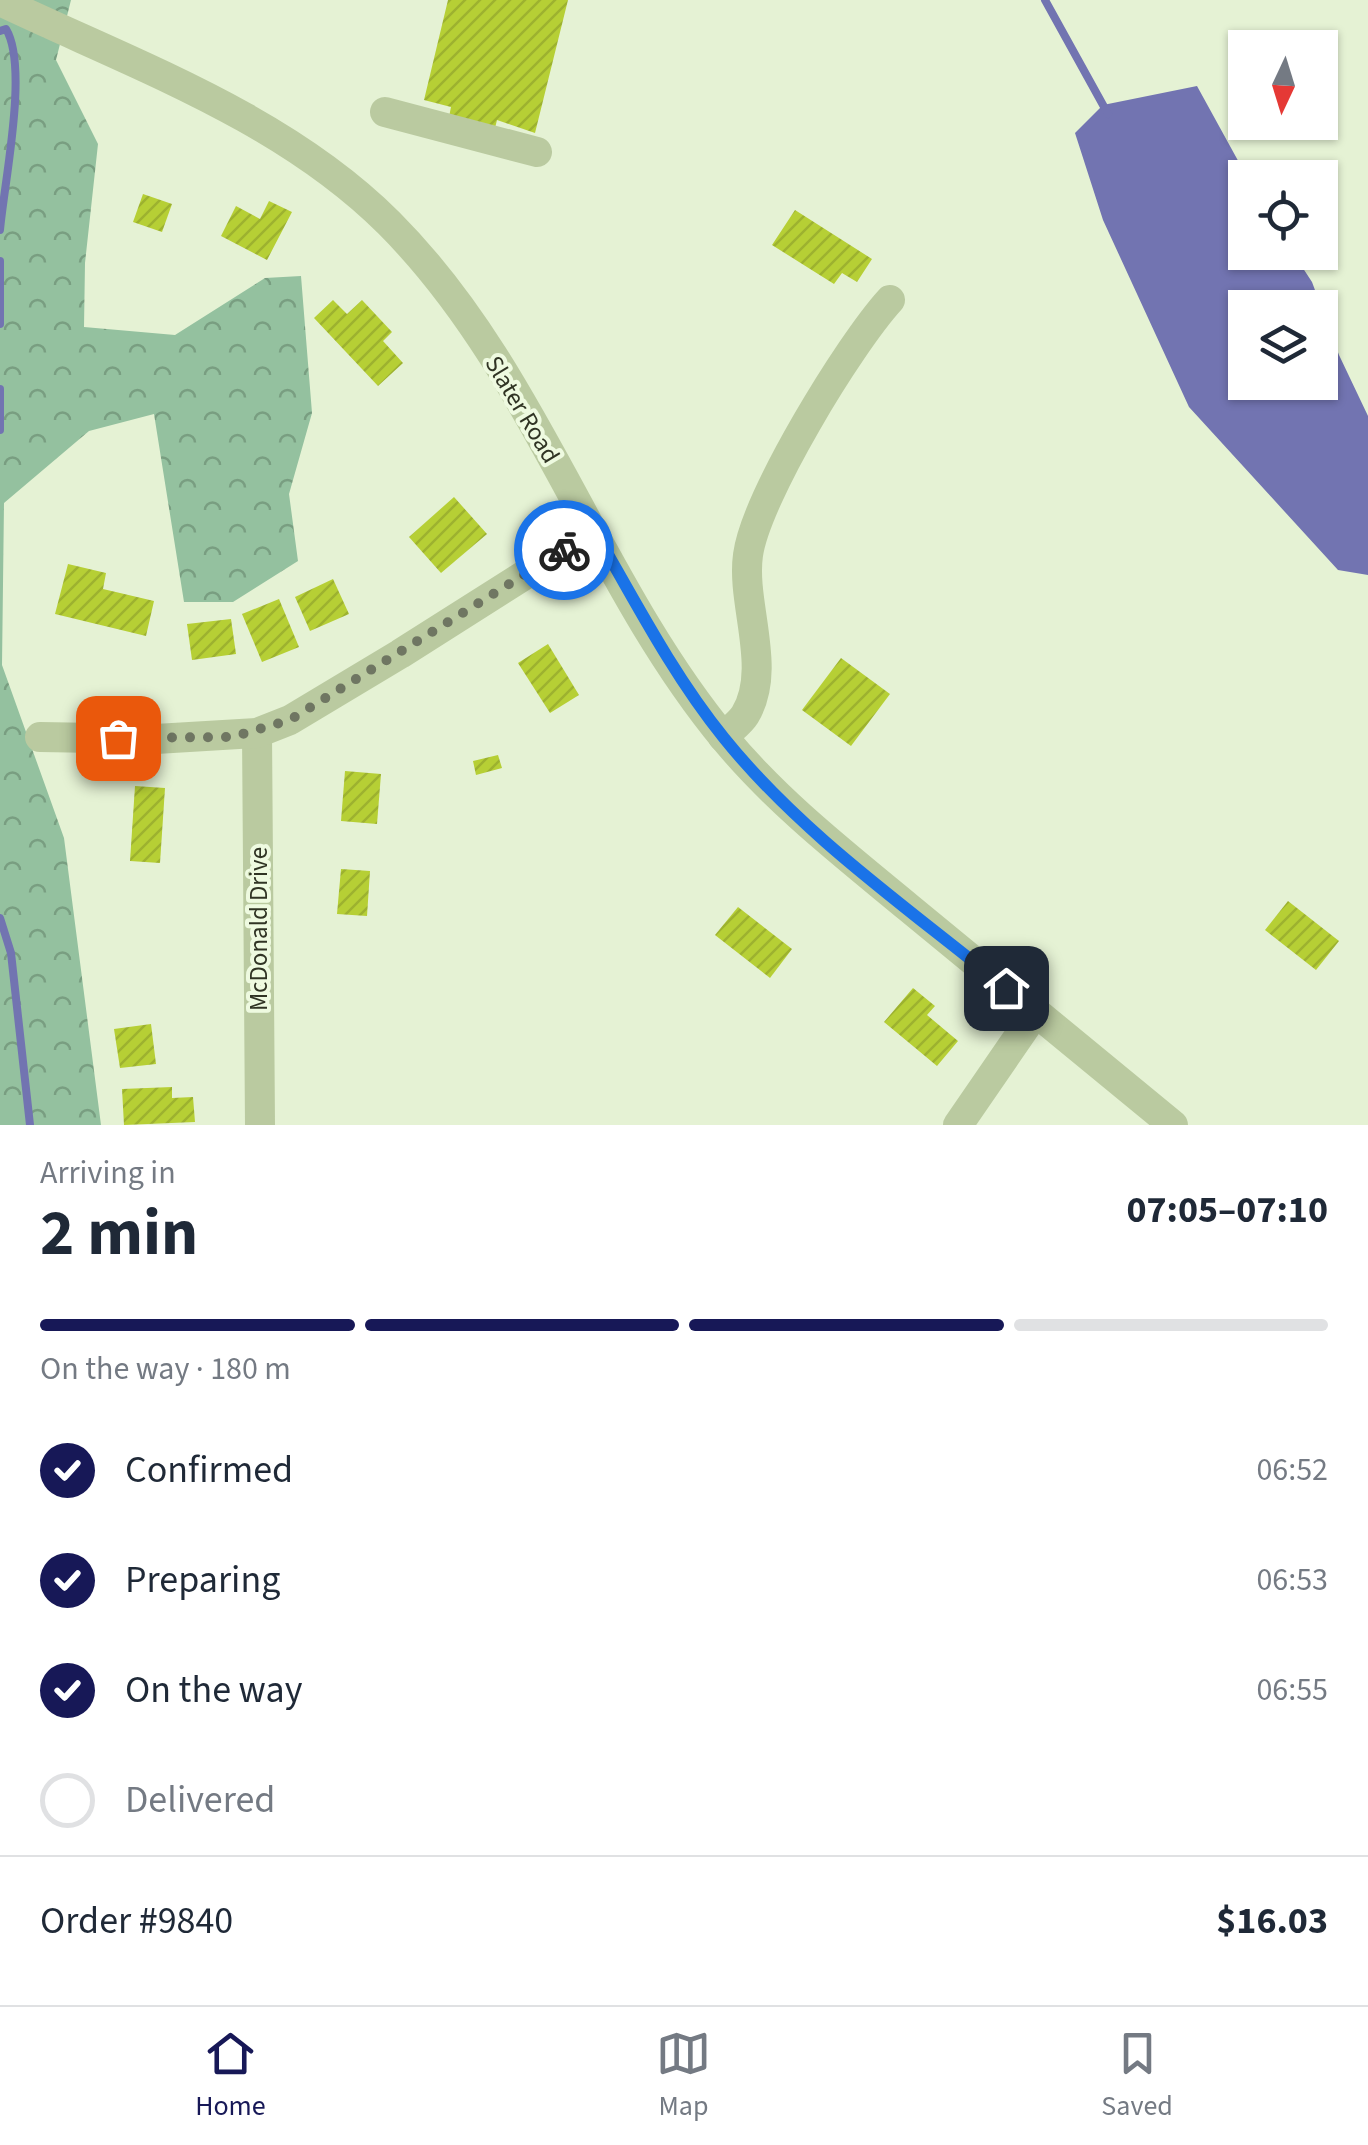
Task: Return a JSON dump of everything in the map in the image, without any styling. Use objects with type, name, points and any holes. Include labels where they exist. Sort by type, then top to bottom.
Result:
[{"type":"street","name":"Slater Road","points":[[0,1],[279,138],[388,222],[469,320],[677,674],[723,736],[796,812],[1173,1125]]},
{"type":"street","points":[[385,112],[537,152]]},
{"type":"street","points":[[723,736],[745,715],[752,690],[755,662],[748,554],[769,494],[853,348],[890,300]]},
{"type":"street","points":[[40,737],[156,739],[257,733],[290,720],[369,673],[594,530]]},
{"type":"street","name":"McDonald Drive","points":[[257,733],[260,1125]]},
{"type":"street","points":[[958,1125],[1036,1013]]},
{"type":"green space","points":[[0,0],[71,0],[56,60],[98,144],[85,263],[84,327],[175,335],[265,278],[301,276],[312,413],[289,494],[298,561],[233,602],[184,602],[154,414],[89,431],[4,503],[2,665],[64,838],[101,1125],[0,1125]]},
{"type":"water","points":[[1197,86],[1238,160],[1228,160],[1228,270],[1304,270],[1315,290],[1228,290],[1228,400],[1338,400],[1338,352],[1368,416],[1368,575],[1338,570],[1189,407],[1103,220],[1075,133],[1103,105]]},
{"type":"building","points":[[448,0],[568,0],[535,133],[497,120],[495,128],[449,117],[451,107],[424,100]]},
{"type":"building","points":[[143,194],[172,204],[162,232],[133,222]]},
{"type":"building","points":[[269,201],[292,212],[267,260],[221,236],[236,206],[260,219]]},
{"type":"building","points":[[795,210],[872,259],[857,282],[842,273],[834,284],[772,245]]},
{"type":"building","points":[[333,300],[347,314],[362,300],[392,332],[383,341],[403,363],[378,386],[314,318]]},
{"type":"building","points":[[454,497],[487,534],[441,573],[409,537]]},
{"type":"building","points":[[68,564],[106,573],[103,589],[154,601],[146,636],[55,614]]},
{"type":"building","points":[[333,579],[349,614],[310,631],[295,597]]},
{"type":"building","points":[[279,599],[299,647],[262,662],[242,614]]},
{"type":"building","points":[[231,619],[236,654],[192,660],[187,624]]},
{"type":"building","points":[[548,644],[579,695],[550,713],[518,663]]},
{"type":"building","points":[[841,658],[890,694],[851,746],[802,710]]},
{"type":"building","points":[[498,755],[502,768],[476,775],[473,761]]},
{"type":"building","points":[[345,771],[381,774],[377,824],[341,821]]},
{"type":"building","points":[[135,786],[165,788],[160,863],[130,861]]},
{"type":"building","points":[[341,869],[370,871],[367,916],[337,914]]},
{"type":"building","points":[[1288,901],[1339,941],[1316,970],[1265,930]]},
{"type":"building","points":[[738,907],[792,949],[770,978],[715,935]]},
{"type":"building","points":[[913,988],[935,1006],[927,1015],[958,1041],[937,1066],[884,1022]]},
{"type":"building","points":[[151,1024],[156,1064],[120,1068],[114,1029]]},
{"type":"building","points":[[172,1087],[172,1098],[193,1097],[195,1122],[124,1125],[122,1089]]},
{"type":"waterway","points":[[1045,0],[1108,114]]},
{"type":"waterway","points":[[0,31],[6,29],[13,47],[15,70],[13,126],[0,230]]},
{"type":"waterway","points":[[0,261],[0,324]]},
{"type":"waterway","points":[[0,389],[0,430]]},
{"type":"waterway","points":[[0,918],[11,953],[30,1125]]},
{"type":"way so far","points":[[118,738],[232,737],[257,733],[290,720],[564,550]]},
{"type":"route","points":[[564,550],[594,530],[677,674],[726,741],[796,812],[1006,988]]}]
